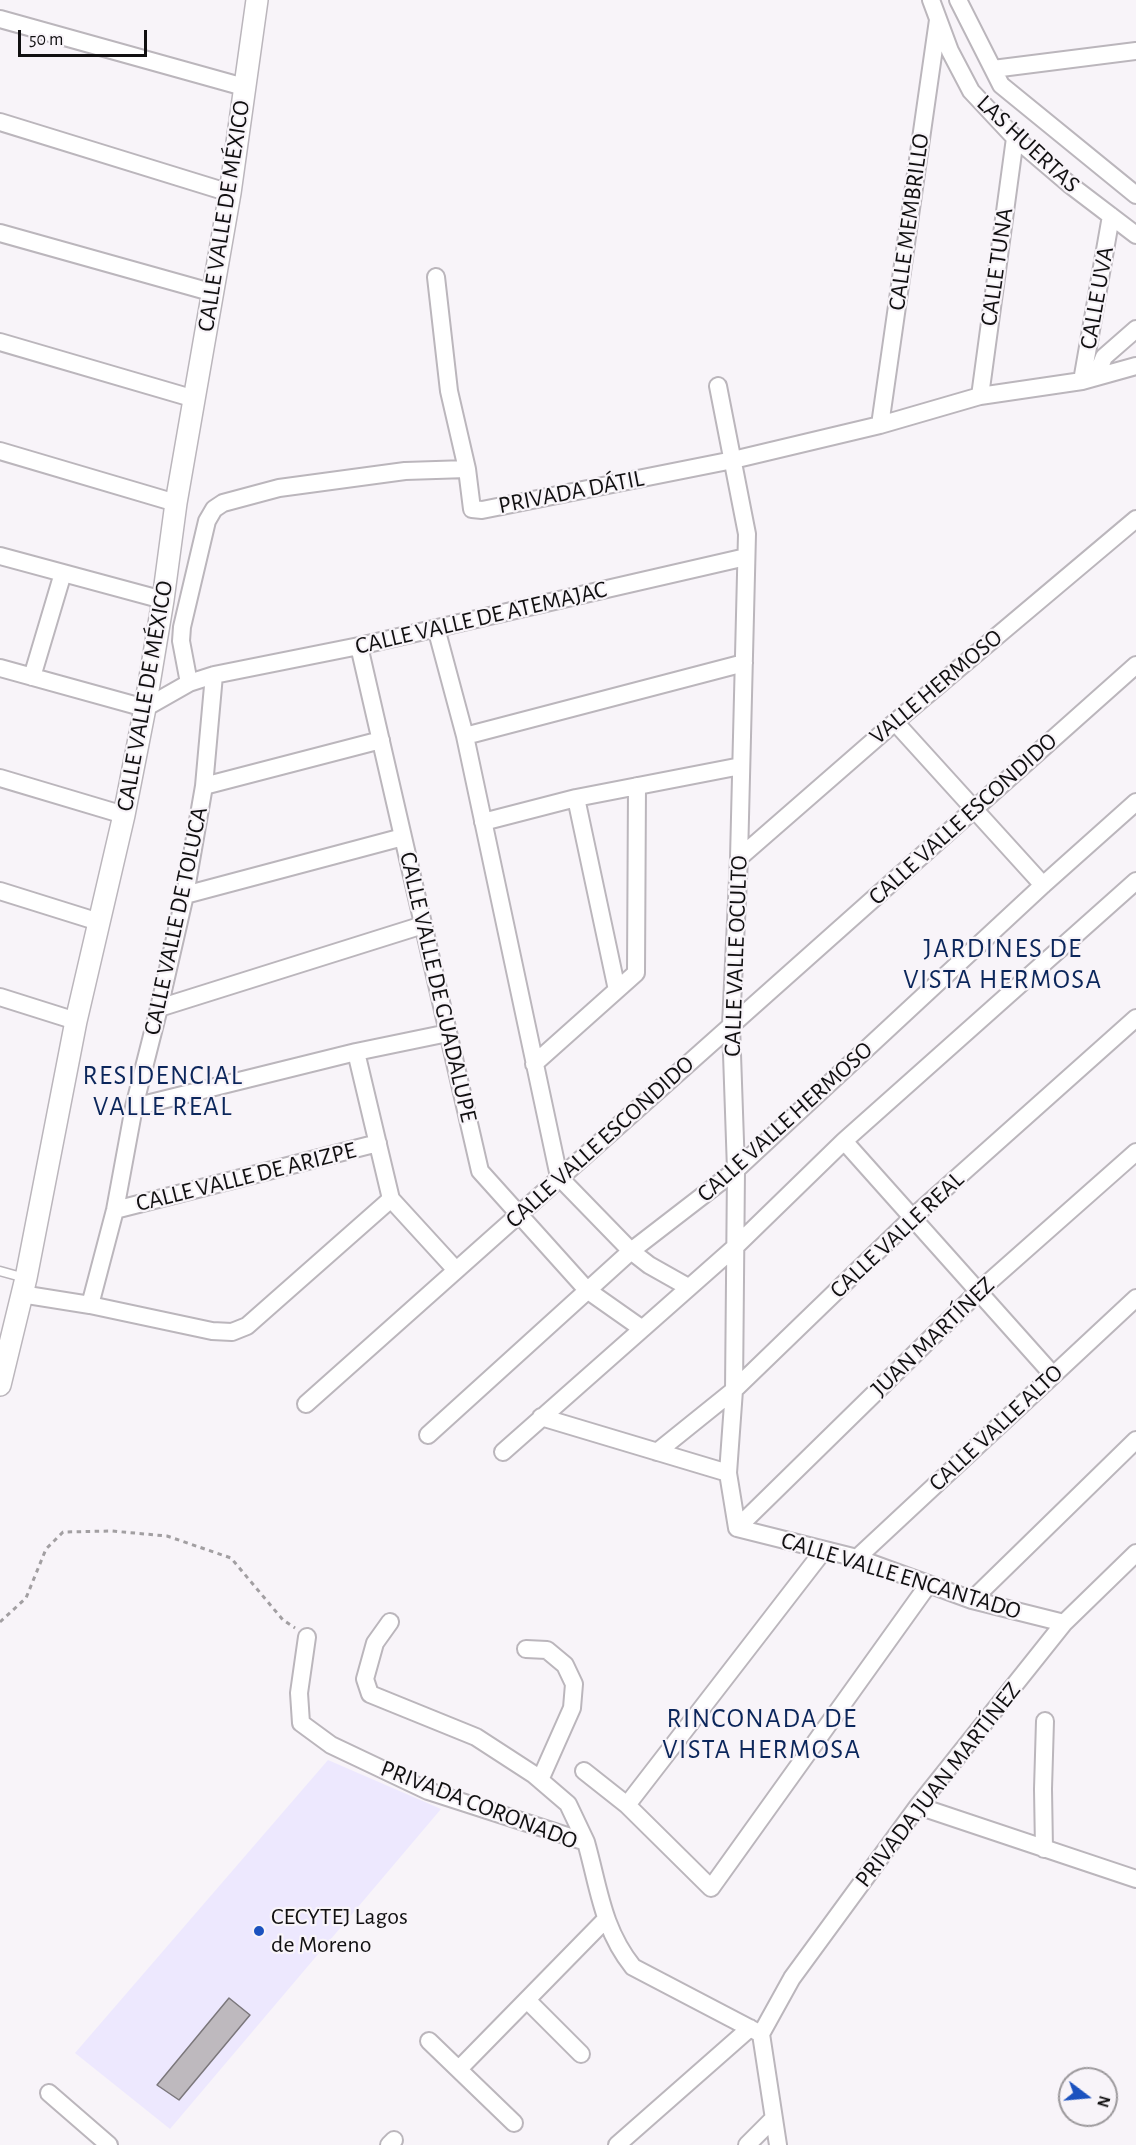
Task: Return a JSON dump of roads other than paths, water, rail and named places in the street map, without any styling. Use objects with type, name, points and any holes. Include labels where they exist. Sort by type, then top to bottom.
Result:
[{"type":"street","name":"CALLE VALLE DE MÉXICO","points":[[0,1385],[23,1286],[76,1021],[124,815],[145,708],[176,503],[230,193],[257,0]]},
{"type":"street","name":"LAS HUERTAS","points":[[932,0],[950,51],[971,91],[1015,138],[1136,235]]},
{"type":"street","points":[[958,0],[1001,85],[1136,195]]},
{"type":"street","points":[[0,19],[244,87]]},
{"type":"street","name":"CALLE MEMBRILLO","points":[[879,425],[938,20]]},
{"type":"street","points":[[993,69],[1136,51]]},
{"type":"street","points":[[0,122],[230,193]]},
{"type":"street","name":"CALLE TUNA","points":[[980,396],[1015,138]]},
{"type":"street","name":"CALLE UVA","points":[[1089,379],[1111,216]]},
{"type":"street","points":[[0,233],[214,293]]},
{"type":"street","points":[[189,683],[181,641],[182,627],[207,521],[214,508],[223,503],[279,488],[405,471],[467,469],[449,391],[436,278]]},
{"type":"street","points":[[1089,379],[1104,357],[1136,329]]},
{"type":"street","points":[[0,342],[195,399]]},
{"type":"street","name":"PRIVADA DÁTIL","points":[[467,469],[472,509],[482,510],[733,460],[879,425],[980,396],[1089,379],[1136,366]]},
{"type":"street","name":"CALLE VALLE OCULTO","points":[[718,386],[747,534],[739,858],[731,1025],[736,1170],[734,1390],[728,1473],[737,1528]]},
{"type":"street","points":[[0,451],[176,503]]},
{"type":"street","name":"VALLE HERMOSO","points":[[739,858],[895,722],[1136,519]]},
{"type":"street","points":[[0,556],[163,600]]},
{"type":"street","name":"CALLE VALLE DE ATEMAJAC","points":[[145,708],[189,683],[214,675],[360,646],[746,558]]},
{"type":"street","points":[[32,677],[63,573]]},
{"type":"street","points":[[436,628],[465,736],[559,1177],[631,1251],[649,1265],[688,1287]]},
{"type":"street","name":"CALLE VALLE DE GUADALUPE","points":[[360,646],[480,1171],[587,1290],[641,1328]]},
{"type":"street","points":[[465,736],[744,663]]},
{"type":"street","name":"CALLE VALLE ESCONDIDO","points":[[306,1404],[1136,665]]},
{"type":"street","points":[[0,668],[145,708]]},
{"type":"street","name":"CALLE VALLE DE TOLUCA","points":[[90,1305],[115,1210],[134,1107],[185,895],[204,786],[214,675]]},
{"type":"street","points":[[895,722],[1043,885]]},
{"type":"street","points":[[204,786],[381,740]]},
{"type":"street","points":[[483,822],[576,798],[741,766]]},
{"type":"street","points":[[0,778],[124,815]]},
{"type":"street","points":[[534,1064],[636,973],[637,786]]},
{"type":"street","points":[[576,798],[616,990]]},
{"type":"street","name":"CALLE VALLE HERMOSO","points":[[428,1435],[631,1251],[736,1170],[1043,885],[1136,802]]},
{"type":"street","points":[[185,895],[403,837]]},
{"type":"street","points":[[503,1452],[735,1247],[844,1141],[1136,882]]},
{"type":"street","points":[[0,891],[99,922]]},
{"type":"street","points":[[159,1008],[423,925]]},
{"type":"street","points":[[0,997],[76,1021]]},
{"type":"street","name":"CALLE VALLE REAL","points":[[657,1452],[734,1390],[913,1217],[1136,1018]]},
{"type":"street","points":[[134,1107],[356,1052],[448,1033]]},
{"type":"street","points":[[356,1052],[391,1199],[456,1270]]},
{"type":"street","points":[[844,1141],[980,1290],[1053,1375]]},
{"type":"street","name":"CALLE VALLE DE ARIZPE","points":[[115,1210],[378,1143]]},
{"type":"street","name":"JUAN MARTÍNEZ","points":[[737,1528],[980,1290],[1136,1152]]},
{"type":"street","points":[[23,1286],[90,1305],[212,1331],[232,1332],[247,1326],[391,1199]]},
{"type":"street","name":"CALLE VALLE ALTO","points":[[857,1558],[1136,1298]]},
{"type":"street","points":[[541,1417],[728,1473]]},
{"type":"street","points":[[972,1600],[1136,1440]]},
{"type":"street","name":"CALLE VALLE ENCANTADO","points":[[737,1528],[857,1558],[972,1600],[1064,1623]]},
{"type":"street","points":[[627,1805],[824,1550]]},
{"type":"street","name":"PRIVADA JUAN MARTÍNEZ","points":[[617,2145],[756,2031],[918,1806],[1064,1623],[1136,1553]]},
{"type":"street","points":[[584,1771],[627,1805],[711,1888],[928,1585]]},
{"type":"street","points":[[390,1622],[375,1643],[365,1679],[370,1694],[476,1737],[540,1780],[568,1804],[586,1842]]},
{"type":"street","name":"PRIVADA CORONADO","points":[[307,1637],[299,1693],[301,1723],[331,1745],[428,1791],[586,1842],[605,1920],[620,1951],[633,1967],[756,2031]]},
{"type":"street","points":[[526,1649],[547,1650],[565,1665],[574,1684],[572,1708],[540,1780]]},
{"type":"street","points":[[1044,1849],[1045,1721]]},
{"type":"street","points":[[918,1806],[1136,1879]]},
{"type":"street","points":[[459,2069],[605,1920]]},
{"type":"street","points":[[527,2000],[581,2054]]},
{"type":"street","points":[[756,2031],[778,2145]]},
{"type":"street","points":[[429,2041],[514,2123]]},
{"type":"street","points":[[49,2092],[109,2145]]},
{"type":"street","points":[[747,2145],[773,2119]]},
{"type":"lane","points":[[0,1271],[23,1286]]},
{"type":"place","name":"CECYTEJ Lagos de Moreno","points":[[259,1931]]},
{"type":"district","name":"JARDINES DE VISTA HERMOSA","points":[[1003,964]]},
{"type":"district","name":"RESIDENCIAL VALLE REAL","points":[[163,1092]]},
{"type":"district","name":"RINCONADA DE VISTA HERMOSA","points":[[762,1734]]}]
